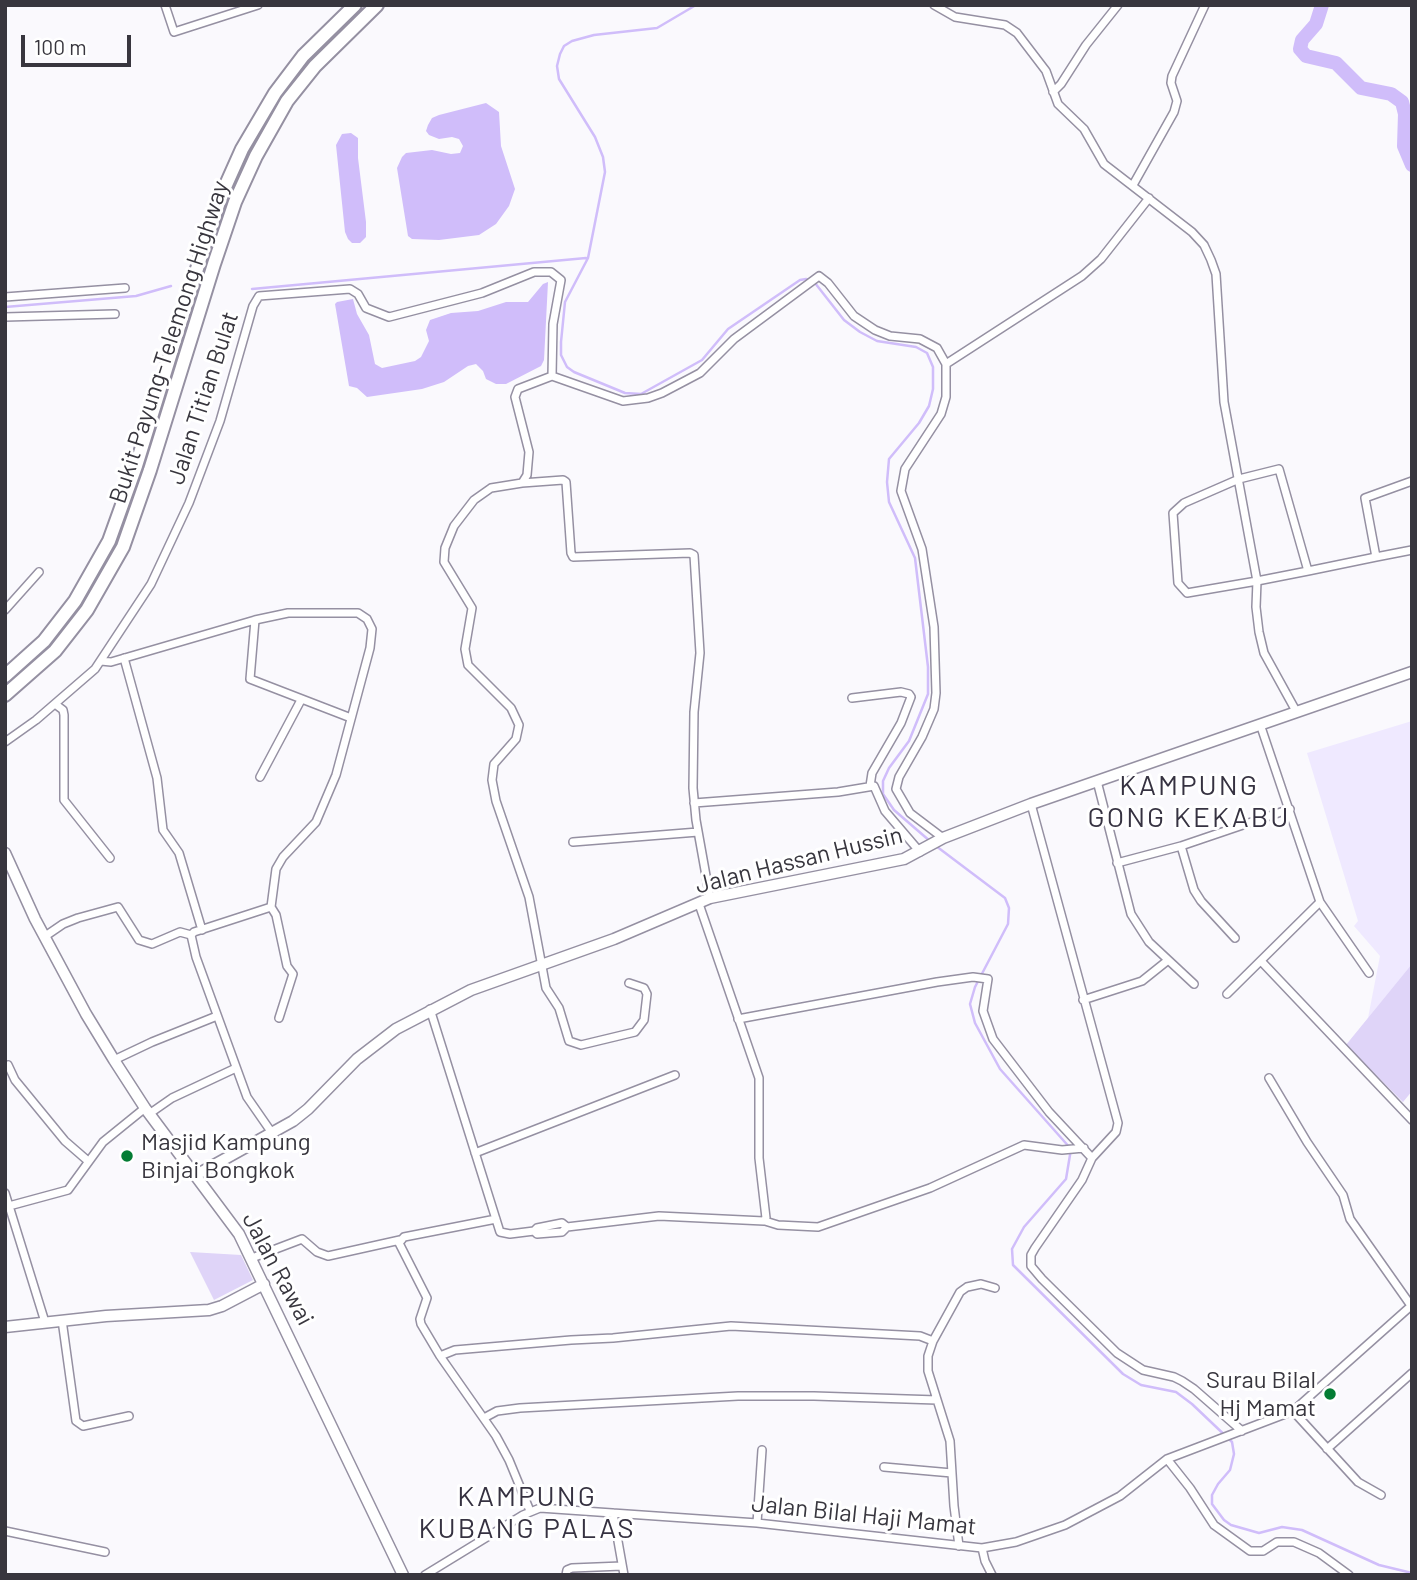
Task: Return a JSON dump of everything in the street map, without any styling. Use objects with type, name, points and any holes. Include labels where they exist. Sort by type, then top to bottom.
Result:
[{"type":"highway","name":"Bukit Payung-Telemong Highway","points":[[5,676],[44,641],[75,601],[109,541],[136,466],[204,247],[221,197],[242,149],[289,74],[328,30],[355,5]]},
{"type":"highway","name":"Bukit Payung-Telemong Highway","points":[[5,695],[55,651],[87,610],[123,547],[158,447],[227,227],[256,156],[288,101],[315,66],[377,5]]},
{"type":"street","points":[[165,5],[171,30],[175,32],[258,5]]},
{"type":"street","points":[[227,5],[229,14]]},
{"type":"street","points":[[934,5],[955,17],[1004,25],[1017,33],[1046,71],[1058,104],[1084,129],[1104,164],[1192,232],[1204,245],[1216,274],[1224,402],[1257,581],[1256,607],[1264,653],[1296,711]]},
{"type":"street","points":[[1053,92],[1118,5]]},
{"type":"street","points":[[1133,186],[1174,112],[1177,101],[1171,83],[1172,76],[1205,5]]},
{"type":"street","points":[[946,364],[1082,276],[1101,259],[1149,198]]},
{"type":"street","name":"Jalan Titian Bulat","points":[[5,742],[55,704],[101,661],[151,584],[190,503],[220,421],[253,306],[259,296],[350,289],[358,293],[366,308],[389,317],[482,293],[534,272],[551,272],[561,280],[553,324],[552,376]]},
{"type":"street","points":[[522,483],[528,471],[529,452],[514,394],[518,389],[552,376],[623,401],[662,393],[700,373],[734,339],[817,277],[823,278],[847,310],[860,321],[890,336],[927,341],[937,348],[946,364],[946,397],[941,414],[905,469],[901,480],[903,500],[922,549],[934,627],[936,693],[934,709],[895,789],[910,813],[941,839]]},
{"type":"street","points":[[5,297],[125,288]]},
{"type":"street","points":[[5,317],[115,314]]},
{"type":"street","points":[[1308,571],[1280,470],[1239,480],[1175,509],[1172,519],[1176,537],[1178,583],[1184,591],[1190,593],[1257,581],[1376,558],[1412,550]]},
{"type":"street","points":[[1376,558],[1365,498],[1412,481]]},
{"type":"street","points":[[629,983],[644,988],[647,994],[644,1020],[639,1029],[631,1034],[574,1045],[569,1041],[560,1012],[546,988],[530,897],[496,801],[492,780],[494,764],[516,739],[519,725],[511,708],[468,665],[465,649],[472,611],[447,567],[444,556],[454,526],[474,500],[491,488],[522,483],[566,482],[570,553],[573,556],[692,554],[695,557],[700,653],[694,712],[694,803],[710,898]]},
{"type":"street","points":[[5,610],[38,572]]},
{"type":"street","points":[[44,937],[70,921],[118,907],[137,937],[145,944],[152,944],[180,932],[191,935],[271,907],[274,901],[276,869],[312,827],[325,804],[336,775],[372,635],[371,624],[367,619],[351,612],[288,612],[111,662],[101,661]]},
{"type":"street","points":[[255,620],[250,679],[301,701],[351,718]]},
{"type":"street","points":[[124,658],[157,778],[163,830],[179,853],[202,930]]},
{"type":"street","name":"Jalan Hassan Hussin","points":[[196,1175],[272,1133],[307,1109],[368,1049],[396,1029],[471,990],[541,967],[710,898],[904,859],[941,839],[1031,804],[1412,672]]},
{"type":"street","points":[[852,698],[901,692],[911,697],[901,723],[872,773],[872,786],[885,811],[923,850]]},
{"type":"street","points":[[260,777],[301,701]]},
{"type":"street","points":[[55,704],[63,710],[64,715],[64,800],[110,858]]},
{"type":"street","points":[[1260,724],[1320,902],[1369,974]]},
{"type":"street","points":[[1097,781],[1133,919],[1149,942],[1194,984]]},
{"type":"street","points":[[694,803],[838,792],[872,786]]},
{"type":"street","points":[[1031,804],[1118,1123],[1116,1132],[1092,1158],[1082,1180],[1031,1255],[1033,1269],[1117,1353],[1143,1370],[1174,1377],[1188,1385],[1242,1431]]},
{"type":"street","points":[[1117,863],[1181,846],[1290,809]]},
{"type":"street","points":[[573,842],[698,832]]},
{"type":"street","points":[[1181,846],[1194,890],[1235,937]]},
{"type":"street","name":"Jalan Rawai","points":[[5,853],[44,937],[114,1060],[147,1111],[234,1227],[252,1258],[403,1575]]},
{"type":"street","points":[[1227,994],[1320,902]]},
{"type":"street","points":[[699,904],[759,1078],[759,1158],[765,1221]]},
{"type":"street","points":[[271,907],[276,915],[287,966],[293,974],[279,1018]]},
{"type":"street","points":[[191,935],[196,957],[247,1097],[272,1133]]},
{"type":"street","points":[[1083,1000],[1142,981],[1167,961]]},
{"type":"street","points":[[1261,961],[1412,1120]]},
{"type":"street","points":[[738,1019],[876,992],[973,977],[985,979],[989,982],[984,993],[983,1011],[993,1039],[1049,1112],[1092,1158]]},
{"type":"street","points":[[430,1009],[500,1232],[562,1232],[567,1227],[659,1216],[765,1221],[778,1225],[818,1227],[930,1188],[1024,1145],[1062,1150],[1081,1149]]},
{"type":"street","points":[[114,1060],[217,1016]]},
{"type":"street","points":[[8,1065],[15,1080],[65,1141],[88,1161]]},
{"type":"street","points":[[9,1206],[68,1190],[103,1142],[147,1111],[236,1069]]},
{"type":"street","points":[[475,1153],[675,1075]]},
{"type":"street","points":[[1269,1078],[1343,1195],[1350,1219],[1411,1306]]},
{"type":"street","points":[[5,1193],[45,1322]]},
{"type":"street","points":[[252,1258],[302,1239],[317,1252],[328,1256],[496,1219]]},
{"type":"street","points":[[402,1238],[400,1245],[427,1298],[420,1322],[509,1460],[530,1511]]},
{"type":"street","points":[[5,1327],[62,1320],[209,1310],[264,1284]]},
{"type":"street","points":[[959,1546],[950,1441],[928,1371],[928,1356],[933,1341],[960,1292],[967,1287],[981,1284],[995,1289]]},
{"type":"street","name":"Jalan Bilal Haji Mamat","points":[[425,1575],[530,1511],[554,1508],[757,1523],[982,1548],[1016,1542],[1065,1525],[1120,1496],[1167,1459],[1293,1411],[1411,1306]]},
{"type":"street","points":[[62,1320],[75,1419],[83,1426],[130,1416]]},
{"type":"street","points":[[440,1356],[455,1350],[732,1326],[920,1336],[933,1341]]},
{"type":"street","points":[[1328,1449],[1412,1373]]},
{"type":"street","points":[[484,1418],[497,1411],[520,1408],[738,1396],[937,1400]]},
{"type":"street","points":[[1293,1411],[1358,1482],[1381,1495]]},
{"type":"street","points":[[757,1523],[761,1450]]},
{"type":"street","points":[[1167,1459],[1214,1525],[1250,1551],[1263,1551],[1277,1542],[1294,1542],[1319,1553],[1349,1575]]},
{"type":"street","points":[[884,1467],[952,1474]]},
{"type":"street","points":[[613,1513],[624,1575]]},
{"type":"street","points":[[5,1531],[105,1552]]},
{"type":"street","points":[[982,1548],[992,1575]]},
{"type":"street","points":[[566,1575],[567,1570],[572,1568],[622,1566]]},
{"type":"shaded area","points":[[486,103],[499,112],[501,146],[515,189],[509,206],[496,224],[479,235],[439,240],[412,239],[408,236],[397,168],[402,157],[406,153],[432,150],[460,153],[463,146],[459,139],[439,139],[429,135],[426,131],[428,125],[432,118],[439,115]]},
{"type":"shaded area","points":[[351,133],[358,138],[366,222],[366,237],[360,243],[352,243],[345,232],[336,145],[342,134]]},
{"type":"shaded area","points":[[548,282],[544,360],[541,366],[506,384],[496,384],[486,379],[476,364],[468,366],[444,382],[422,389],[367,397],[357,388],[349,386],[335,304],[337,302],[353,299],[357,314],[369,335],[375,364],[382,368],[415,361],[421,357],[429,341],[426,330],[430,320],[451,313],[478,311],[506,302],[528,302],[543,284]]},
{"type":"shaded area","points":[[1412,721],[1412,1091],[1403,1102],[1346,1045],[1368,1018],[1380,956],[1354,926],[1358,921],[1307,753]]},
{"type":"shaded area","points":[[1412,964],[1412,1091],[1403,1102],[1346,1045]]},
{"type":"shaded area","points":[[190,1252],[241,1255],[253,1280],[214,1300]]},
{"type":"waterway","points":[[696,5],[657,28],[594,35],[572,41],[564,46],[560,54],[557,66],[559,79],[595,137],[603,157],[605,172],[588,258],[565,302],[561,355],[567,367],[574,372],[625,393],[641,394],[702,360],[728,329],[800,280],[806,279],[815,283],[844,320],[860,332],[877,341],[916,347],[927,353],[933,367],[933,389],[929,406],[919,423],[889,459],[887,482],[889,502],[915,558],[928,667],[928,694],[909,741],[883,781],[883,794],[894,810],[931,842]]},
{"type":"waterway","points":[[1322,5],[1316,24],[1302,40],[1300,49],[1306,56],[1336,63],[1361,88],[1391,94],[1402,102],[1405,114],[1404,146],[1412,165]]},
{"type":"waterway","points":[[252,289],[586,258]]},
{"type":"waterway","points":[[5,307],[136,296],[171,286]]},
{"type":"waterway","points":[[936,846],[1005,898],[1009,908],[1008,924],[975,987],[970,1004],[975,1023],[1000,1069],[1071,1149],[1066,1179],[1024,1227],[1012,1249],[1013,1265],[1123,1374],[1141,1385],[1176,1392],[1232,1442],[1234,1454],[1230,1470],[1212,1495],[1212,1504],[1224,1520],[1231,1525],[1259,1533],[1282,1527],[1302,1530],[1379,1565],[1412,1573]]},
{"type":"place","name":"Masjid Kampung Binjai Bongkok","points":[[127,1156]]},
{"type":"place","name":"Surau Bilal Hj Mamat","points":[[1330,1394]]},
{"type":"district","name":"KAMPUNG GONG KEKABU","points":[[1189,802]]},
{"type":"district","name":"KAMPUNG KUBANG PALAS","points":[[527,1513]]}]
